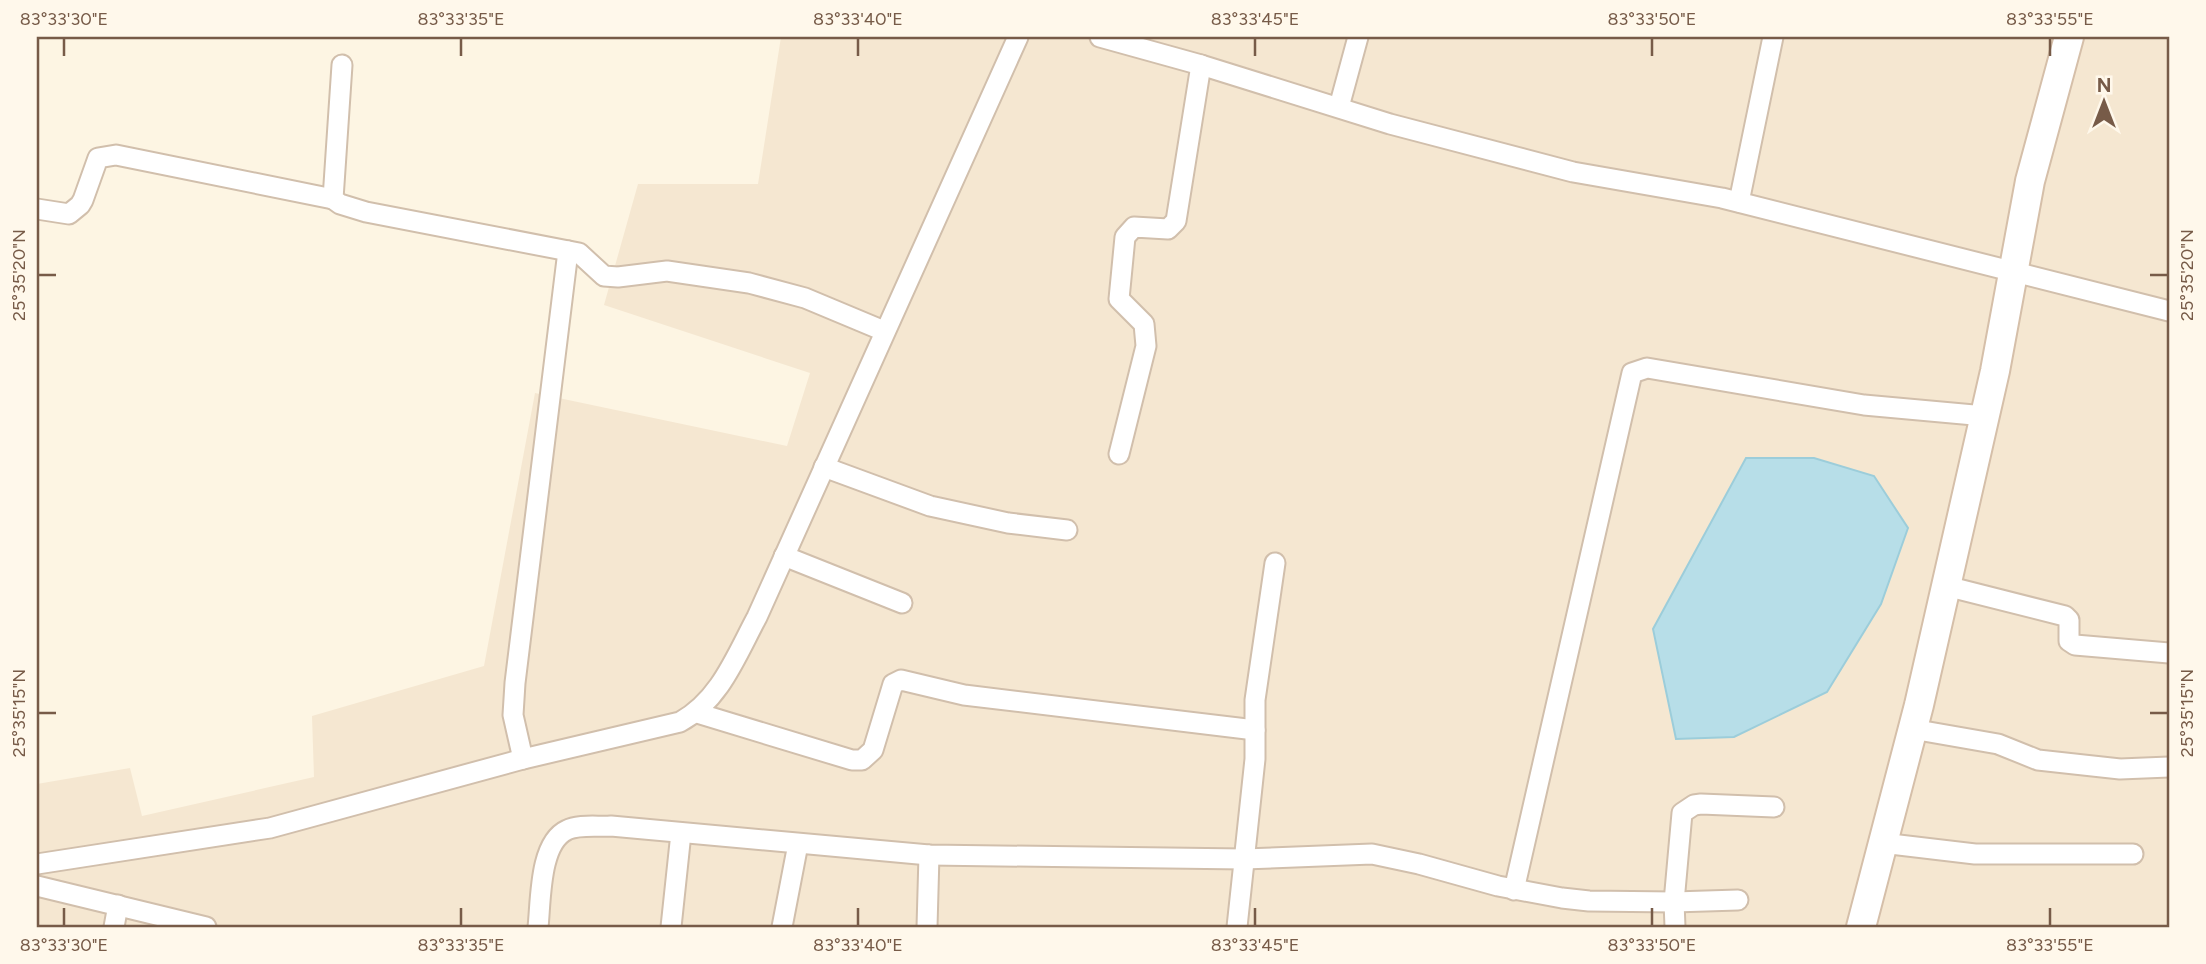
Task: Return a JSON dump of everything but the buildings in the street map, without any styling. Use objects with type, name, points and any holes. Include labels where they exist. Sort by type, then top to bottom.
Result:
[{"type":"street","points":[[37,864],[270,828],[523,759],[680,722],[697,713],[719,687],[757,617],[1018,37]]},
{"type":"street","points":[[1100,37],[1201,65],[1390,124],[1573,172],[1739,202],[2169,311]]},
{"type":"street","points":[[1339,107],[1359,37]]},
{"type":"street","points":[[1739,202],[1773,37]]},
{"type":"street","points":[[1861,927],[1912,729],[1995,371],[2030,181],[2069,37]]},
{"type":"street","points":[[333,199],[342,65]]},
{"type":"street","points":[[1119,454],[1146,346],[1144,324],[1119,299],[1125,237],[1134,227],[1168,229],[1176,221],[1201,65]]},
{"type":"street","points":[[37,209],[69,214],[83,200],[98,158],[116,155],[333,199],[366,212],[579,253],[604,275],[618,277],[667,271],[749,283],[805,298],[884,331]]},
{"type":"street","points":[[523,759],[513,715],[515,683],[568,251]]},
{"type":"street","points":[[1514,890],[1632,373],[1647,368],[1864,404],[1984,416]]},
{"type":"street","points":[[824,467],[930,506],[1008,523],[1067,530]]},
{"type":"street","points":[[784,556],[902,603]]},
{"type":"street","points":[[1237,927],[1255,759],[1255,700],[1275,563]]},
{"type":"street","points":[[1946,586],[2065,616],[2069,620],[2069,641],[2075,645],[2169,653]]},
{"type":"street","points":[[697,713],[852,760],[862,760],[873,750],[893,684],[901,680],[964,695],[1255,730]]},
{"type":"street","points":[[1912,729],[1998,744],[2038,760],[2120,769],[2169,767]]},
{"type":"street","points":[[1675,927],[1674,902],[1682,813],[1701,804],[1774,807]]},
{"type":"street","points":[[538,927],[544,871],[551,843],[568,829],[611,827],[929,855],[1244,859],[1372,854],[1514,890],[1589,901],[1738,900]]},
{"type":"street","points":[[671,927],[681,833]]},
{"type":"street","points":[[782,927],[798,844]]},
{"type":"street","points":[[1882,844],[1975,854],[2133,854]]},
{"type":"street","points":[[927,927],[929,855]]},
{"type":"street","points":[[37,886],[206,927]]},
{"type":"street","points":[[114,927],[118,905]]},
{"type":"shaded area","points":[[781,37],[2169,37],[2169,927],[37,927],[37,784],[130,768],[142,816],[314,777],[312,716],[484,666],[535,393],[787,446],[810,373],[604,305],[638,184],[758,184]]},
{"type":"water","points":[[1746,458],[1814,458],[1874,476],[1908,528],[1881,604],[1827,692],[1734,737],[1676,739],[1653,629]]}]
